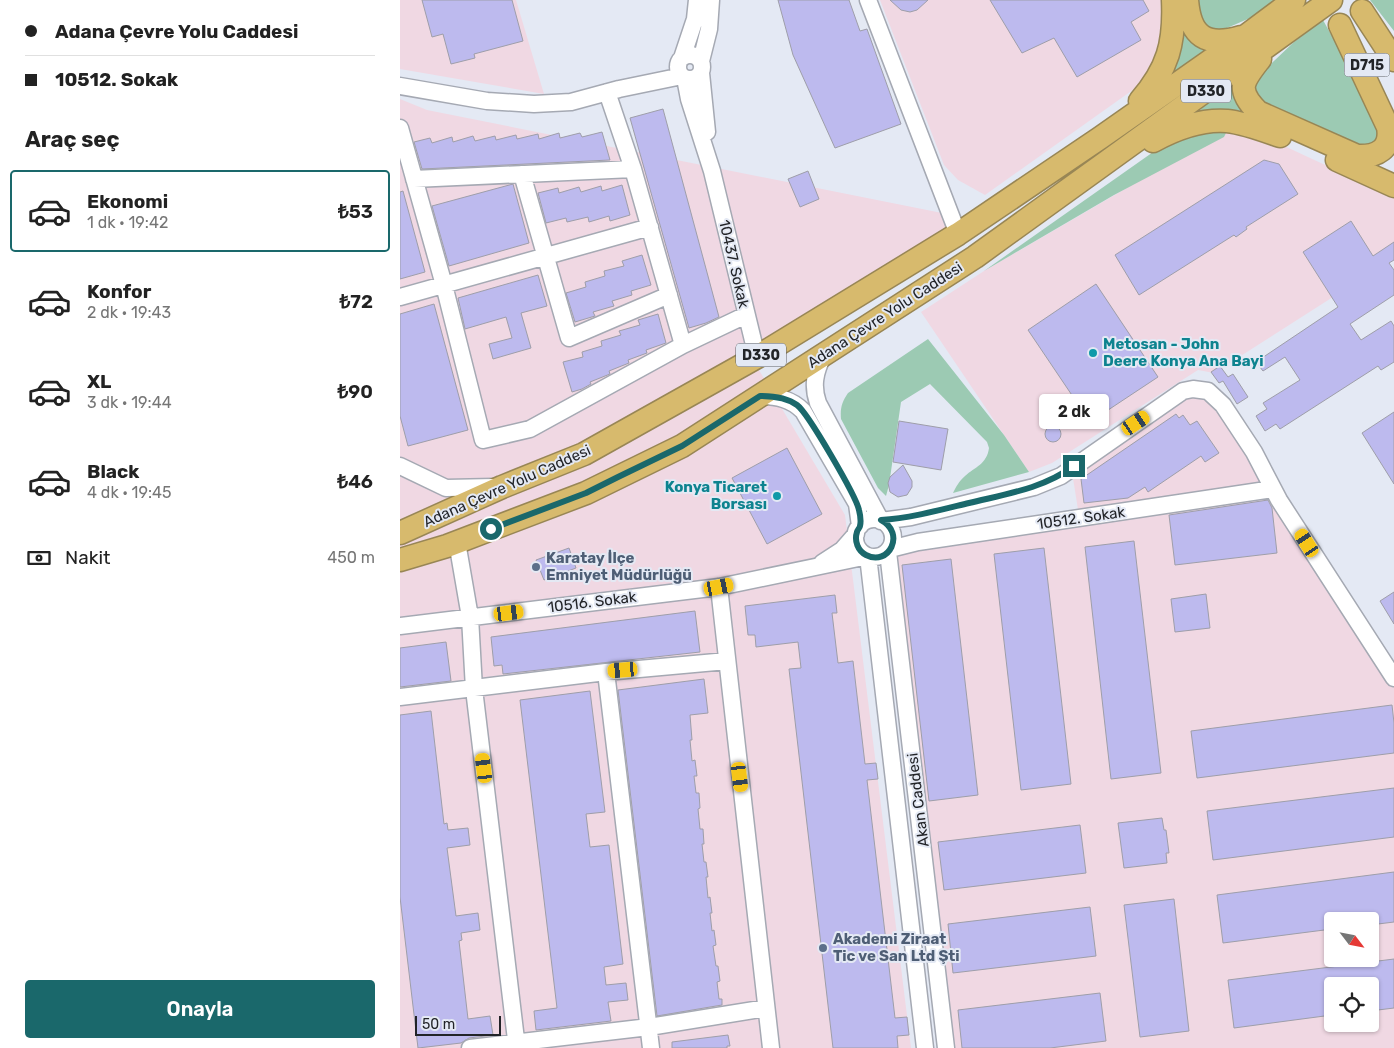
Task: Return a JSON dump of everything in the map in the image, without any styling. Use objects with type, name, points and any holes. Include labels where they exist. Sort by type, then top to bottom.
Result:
[{"type":"highway","points":[[1100,138],[1136,106],[1152,88],[1160,74],[1169,56],[1173,35],[1173,0]]},
{"type":"highway","points":[[1187,0],[1190,20],[1196,32],[1207,39],[1224,42],[1247,35]]},
{"type":"highway","name":"Adana Çevre Yolu Caddesi","points":[[400,533],[584,454],[757,357],[958,234],[1100,138],[1294,0]]},
{"type":"highway","name":"Adana Çevre Yolu Caddesi","points":[[400,560],[452,544],[586,493],[682,446],[974,257],[1331,0]]},
{"type":"highway","name":"D715","points":[[1394,49],[1362,11],[1394,60]]},
{"type":"highway","name":"D715","points":[[1272,43],[1244,83],[1245,94],[1250,104],[1258,112],[1357,156],[1377,155],[1385,147],[1389,138],[1388,127],[1340,25],[1394,106]]},
{"type":"highway","points":[[1080,181],[1178,129],[1198,124],[1227,121],[1254,127],[1284,138],[1394,186]]},
{"type":"highway","points":[[400,519],[455,509]]},
{"type":"highway","points":[[400,571],[452,544]]},
{"type":"street","points":[[682,69],[692,33],[697,0]]},
{"type":"street","name":"10437. Sokak","points":[[711,0],[709,29],[701,67],[712,171]]},
{"type":"street","points":[[868,0],[958,234]]},
{"type":"street","points":[[400,86],[487,101],[534,104],[571,102],[682,69],[690,55],[698,58],[701,67],[692,79],[682,69]]},
{"type":"street","name":"10437. Sokak","points":[[682,69],[689,99],[712,171],[757,357]]},
{"type":"street","points":[[613,91],[683,345]]},
{"type":"street","points":[[400,128],[444,285],[483,440],[530,429],[683,345],[746,316]]},
{"type":"street","points":[[414,179],[633,169]]},
{"type":"street","points":[[522,174],[569,338],[669,295]]},
{"type":"street","points":[[400,297],[650,227]]},
{"type":"street","points":[[760,396],[774,396],[784,399],[796,404],[803,411],[857,504],[857,547],[863,554],[868,556],[877,557],[889,551],[893,541],[892,532],[889,526],[881,520],[818,403],[814,384],[823,356]]},
{"type":"street","points":[[814,568],[842,550],[868,520],[911,517],[1047,483],[1061,476],[1182,391],[1192,388],[1208,391],[1223,405],[1254,452],[1273,489],[1394,678]]},
{"type":"street","points":[[400,466],[446,488],[502,488]]},
{"type":"street","name":"10512. Sokak","points":[[889,551],[918,542],[1273,489]]},
{"type":"street","points":[[452,544],[470,617],[474,689],[517,1045]]},
{"type":"street","name":"Akan Caddesi","points":[[889,551],[946,1048]]},
{"type":"street","name":"Akan Caddesi","points":[[868,556],[925,1048]]},
{"type":"street","name":"10516. Sokak","points":[[400,626],[719,587],[868,556]]},
{"type":"street","points":[[719,587],[771,1048]]},
{"type":"street","points":[[400,697],[606,672],[727,661]]},
{"type":"street","points":[[606,672],[651,1048]]},
{"type":"street","points":[[470,1048],[517,1045],[649,1028],[766,1008]]},
{"type":"shaded area","points":[[400,0],[516,0],[544,94],[400,69]]},
{"type":"shaded area","points":[[880,0],[1168,0],[1170,14],[1151,77],[985,195],[958,180],[944,165]]},
{"type":"shaded area","points":[[400,99],[427,110],[977,220],[759,370],[845,515],[911,1048],[400,1048]]},
{"type":"shaded area","points":[[1228,129],[1280,144],[1394,197],[1394,258],[1214,373],[1198,370],[1052,463],[1029,472],[921,312],[984,271]]},
{"type":"shaded area","points":[[1184,395],[1213,400],[1269,494],[1394,687],[1394,1048],[952,1048],[893,558],[900,549],[1080,522],[1072,472]]},
{"type":"green space","points":[[1195,0],[1279,0],[1264,12],[1220,31],[1206,29]]},
{"type":"green space","points":[[1370,0],[1394,0],[1394,31]]},
{"type":"green space","points":[[1180,13],[1213,47],[1166,83]]},
{"type":"green space","points":[[1323,20],[1378,120],[1380,135],[1372,144],[1361,147],[1257,101],[1254,96],[1256,78],[1294,42]]},
{"type":"green space","points":[[1235,80],[1262,121],[1195,114]]},
{"type":"green space","points":[[1228,129],[1224,137],[1114,195],[984,271],[1156,150],[1180,137]]},
{"type":"green space","points":[[928,339],[1004,435],[1029,472],[953,493],[963,478],[983,462],[989,448],[987,442],[930,384],[901,402],[886,496],[878,488],[841,419],[844,399],[848,393]]},
{"type":"building","points":[[422,0],[512,0],[523,41],[474,54],[475,58],[451,64],[443,34],[432,37]]},
{"type":"building","points":[[778,0],[849,0],[860,31],[867,29],[901,124],[835,148],[793,55]]},
{"type":"building","points":[[890,0],[928,0],[917,10],[910,12],[901,10]]},
{"type":"building","points":[[990,0],[1143,0],[1149,11],[1131,22],[1141,40],[1077,77],[1054,38],[1022,53]]},
{"type":"building","points":[[663,109],[719,317],[689,328],[630,118]]},
{"type":"building","points":[[602,132],[610,160],[422,169],[414,142],[430,138],[432,143],[452,137],[453,142],[473,136],[475,141],[495,136],[496,140],[516,135],[517,139],[538,134],[539,139],[559,133],[560,138],[580,133],[582,137]]},
{"type":"building","points":[[1264,160],[1279,164],[1298,194],[1246,227],[1247,229],[1236,237],[1234,235],[1139,295],[1115,255]]},
{"type":"building","points":[[808,171],[819,199],[800,207],[788,179]]},
{"type":"building","points":[[513,184],[529,243],[449,266],[432,206]]},
{"type":"building","points":[[622,185],[630,215],[610,221],[609,216],[589,222],[588,217],[567,222],[566,218],[546,223],[538,193],[558,188],[559,193],[579,187],[581,192],[601,186],[602,191]]},
{"type":"building","points":[[403,191],[425,272],[400,279],[400,192]]},
{"type":"building","points":[[1351,221],[1373,256],[1394,242],[1394,260],[1389,263],[1394,270],[1394,295],[1350,324],[1361,340],[1391,321],[1394,326],[1394,362],[1381,370],[1378,366],[1280,429],[1276,424],[1265,431],[1256,416],[1267,409],[1263,403],[1300,380],[1285,357],[1263,371],[1256,362],[1338,307],[1303,252]]},
{"type":"building","points":[[642,255],[651,285],[631,291],[632,295],[612,301],[614,306],[593,312],[595,316],[575,322],[566,293],[586,287],[585,282],[605,276],[604,271],[624,266],[622,261]]},
{"type":"building","points":[[538,275],[547,306],[521,313],[531,348],[493,359],[489,344],[512,338],[506,317],[465,329],[458,298]]},
{"type":"building","name":"Metosan - John Deere Konya Ana Bayi","points":[[1096,284],[1158,377],[1090,422],[1028,330]]},
{"type":"building","points":[[434,304],[468,430],[408,446],[400,416],[400,314]]},
{"type":"building","points":[[658,314],[666,343],[646,350],[647,353],[628,360],[629,363],[609,371],[610,374],[590,382],[591,384],[582,389],[572,392],[563,362],[583,357],[582,352],[602,346],[601,341],[621,335],[619,331],[640,325],[638,320]]},
{"type":"building","points":[[1220,366],[1228,377],[1233,374],[1248,397],[1237,404],[1223,381],[1219,383],[1211,372]]},
{"type":"building","points":[[1394,412],[1394,484],[1362,433]]},
{"type":"building","points":[[1176,414],[1179,418],[1183,415],[1190,425],[1197,421],[1219,453],[1205,462],[1201,456],[1148,492],[1145,487],[1128,498],[1084,503],[1081,479]]},
{"type":"building","points":[[899,421],[948,429],[941,470],[893,462]]},
{"type":"building","points":[[1053,426],[1059,428],[1061,434],[1059,440],[1053,442],[1047,440],[1045,434],[1047,428]]},
{"type":"building","name":"Konya Ticaret Borsası","points":[[787,448],[822,514],[767,544],[732,478]]},
{"type":"building","points":[[903,465],[912,481],[912,487],[907,495],[898,497],[890,492],[888,483],[890,477]]},
{"type":"building","points":[[1268,500],[1272,508],[1277,553],[1175,565],[1169,515]]},
{"type":"building","points":[[1134,541],[1161,773],[1111,779],[1085,547]]},
{"type":"building","points":[[569,548],[576,568],[550,580],[549,578],[544,580],[536,560]]},
{"type":"building","points":[[1044,548],[1071,784],[1021,790],[994,554]]},
{"type":"building","points":[[951,559],[978,795],[929,801],[902,565]]},
{"type":"building","points":[[1394,592],[1394,624],[1380,601]]},
{"type":"building","points":[[1206,594],[1210,628],[1175,632],[1171,599]]},
{"type":"building","points":[[835,595],[837,613],[832,613],[838,663],[853,661],[865,764],[876,763],[878,779],[867,780],[895,1018],[907,1017],[909,1035],[897,1036],[898,1048],[833,1048],[789,669],[801,668],[798,642],[756,647],[755,635],[748,635],[745,606]]},
{"type":"building","points":[[695,611],[700,652],[503,674],[502,665],[494,666],[491,637]]},
{"type":"building","points":[[446,642],[451,681],[400,687],[400,648]]},
{"type":"building","points":[[704,679],[708,713],[690,715],[692,740],[690,740],[692,761],[695,760],[697,776],[694,776],[696,793],[699,793],[700,829],[703,829],[704,844],[702,844],[708,877],[706,877],[708,898],[710,897],[712,931],[714,930],[716,945],[713,946],[720,981],[717,982],[719,999],[722,999],[722,1005],[657,1016],[618,690]]},
{"type":"building","points":[[590,691],[605,812],[586,814],[590,847],[609,845],[623,964],[604,967],[606,985],[626,983],[628,1000],[608,1002],[611,1021],[536,1030],[534,1011],[557,1008],[520,700]]},
{"type":"building","points":[[1392,705],[1394,753],[1197,778],[1191,731]]},
{"type":"building","points":[[431,711],[444,824],[447,823],[448,830],[468,828],[470,845],[447,848],[456,916],[478,913],[480,930],[461,933],[462,940],[459,941],[468,1019],[490,1016],[493,1035],[469,1038],[461,1043],[418,1048],[400,897],[400,715]]},
{"type":"building","points":[[1394,788],[1394,837],[1213,860],[1207,811]]},
{"type":"building","points":[[1162,818],[1164,830],[1166,830],[1169,853],[1166,853],[1167,863],[1124,868],[1118,823]]},
{"type":"building","points":[[1080,825],[1086,873],[944,890],[938,842]]},
{"type":"building","points":[[1394,872],[1394,922],[1379,924],[1379,912],[1324,912],[1324,930],[1223,943],[1217,895]]},
{"type":"building","points":[[1174,899],[1189,1031],[1140,1037],[1124,905]]},
{"type":"building","points":[[1090,907],[1096,956],[953,973],[948,924]]},
{"type":"building","points":[[1394,959],[1394,1008],[1379,1010],[1379,977],[1324,977],[1324,1016],[1234,1028],[1228,980],[1324,968],[1379,968],[1379,961]]},
{"type":"building","points":[[1100,993],[1106,1041],[1050,1048],[962,1048],[958,1010]]},
{"type":"building","points":[[728,1035],[730,1046],[727,1046],[727,1048],[672,1048],[672,1042]]},
{"type":"place","name":"Metosan - John Deere Konya Ana Bayi","points":[[1093,353]]},
{"type":"place","name":"Konya Ticaret Borsası","points":[[777,496]]},
{"type":"place","name":"Karatay İlçe Emniyet Müdürlüğü","points":[[536,567]]},
{"type":"place","name":"Akademi Ziraat Tic ve San Ltd Şti","points":[[823,948]]},
{"type":"route","points":[[491,529],[586,493],[682,446],[760,396],[774,396],[796,404],[810,420],[857,504],[860,526],[856,534],[856,544],[861,552],[868,556],[877,557],[883,555],[892,547],[894,538],[891,529],[881,520],[911,517],[1034,487],[1061,476],[1074,466]]}]
